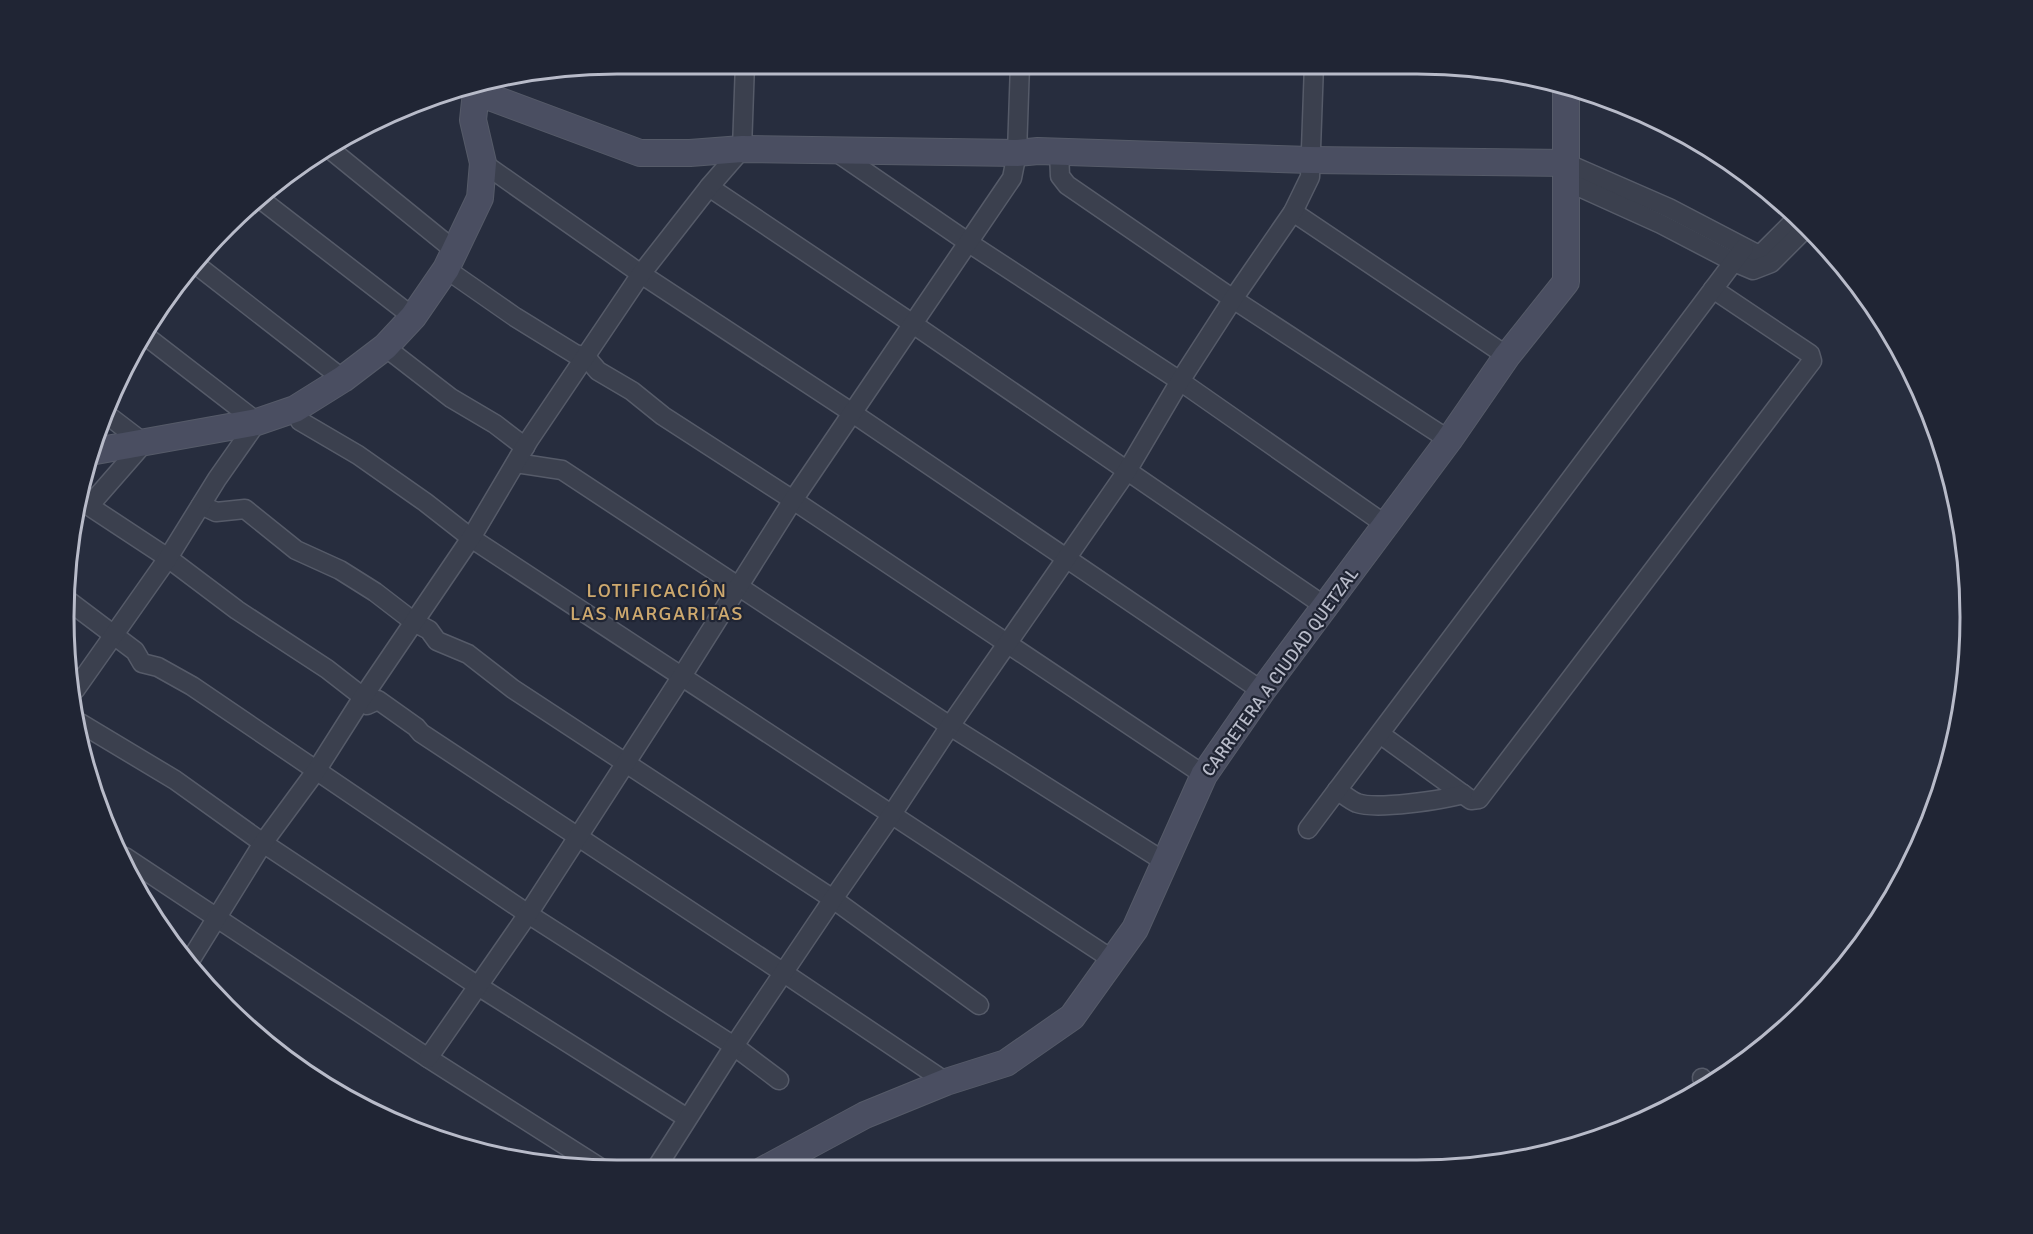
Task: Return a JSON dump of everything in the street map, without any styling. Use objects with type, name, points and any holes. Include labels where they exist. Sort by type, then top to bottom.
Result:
[{"type":"street","points":[[193,956],[264,843],[316,771],[363,697],[471,538],[525,447],[641,274],[742,149],[745,74]]},
{"type":"street","points":[[428,1058],[528,914],[851,412],[1012,178],[1017,153],[1020,74]]},
{"type":"street","points":[[661,1160],[832,899],[1126,471],[1180,381],[1293,212],[1310,169],[1314,74]]},
{"type":"street","points":[[487,90],[640,153],[690,153],[742,149],[1017,153],[1035,162],[1059,158],[1310,169],[1566,172],[1665,216],[1739,255],[1753,270],[1771,263],[1801,234]]},
{"type":"street","points":[[100,450],[257,422],[296,409],[343,379],[385,346],[412,317],[450,260],[480,198],[483,163],[473,120],[482,91]]},
{"type":"street","name":"CARRETERA A CIUDAD QUETZAL","points":[[782,1160],[865,1115],[946,1082],[1006,1063],[1072,1017],[1135,929],[1204,775],[1262,691],[1449,440],[1507,356],[1566,282],[1566,95]]},
{"type":"street","points":[[835,151],[969,243],[1180,381],[1386,525]]},
{"type":"street","points":[[334,153],[450,260],[525,323],[575,354],[586,357],[598,371],[632,391],[663,416],[793,500],[1204,775]]},
{"type":"street","points":[[1059,158],[1060,176],[1067,185],[1233,299],[1449,440]]},
{"type":"street","points":[[483,163],[641,274],[851,412],[1262,691]]},
{"type":"street","points":[[709,187],[1326,607]]},
{"type":"street","points":[[265,203],[412,317]]},
{"type":"street","points":[[1293,212],[1507,356]]},
{"type":"street","points":[[1308,829],[1739,255],[1763,252],[1791,224]]},
{"type":"street","points":[[201,268],[343,379]]},
{"type":"street","points":[[1380,734],[1471,800],[1479,799],[1812,361],[1810,354],[1713,289]]},
{"type":"street","points":[[150,339],[257,422]]},
{"type":"street","points":[[385,346],[451,398],[495,424],[525,447]]},
{"type":"street","points":[[296,409],[300,421],[358,455],[471,538],[1113,960]]},
{"type":"street","points":[[111,418],[144,443]]},
{"type":"street","points":[[78,686],[168,558],[257,422]]},
{"type":"street","points":[[144,443],[89,506],[168,558],[237,610],[305,653],[363,697],[367,705],[378,700],[421,733],[946,1082]]},
{"type":"street","points":[[516,463],[562,470],[740,585],[950,726],[1165,862]]},
{"type":"street","points":[[201,505],[216,512],[245,509],[296,550],[349,576],[375,592],[414,622],[429,630],[437,641],[468,654],[513,689],[832,899],[980,1005]]},
{"type":"street","points":[[74,605],[135,651],[142,663],[158,667],[192,686],[528,914],[734,1046],[779,1080]]},
{"type":"street","points":[[85,726],[175,780],[264,843],[478,986],[687,1118]]},
{"type":"street","points":[[1337,790],[1358,803],[1386,806],[1463,794]]},
{"type":"street","points":[[132,862],[428,1058],[587,1159]]},
{"type":"district","name":"LOTIFICACIÓN LAS MARGARITAS","points":[[657,602]]}]
